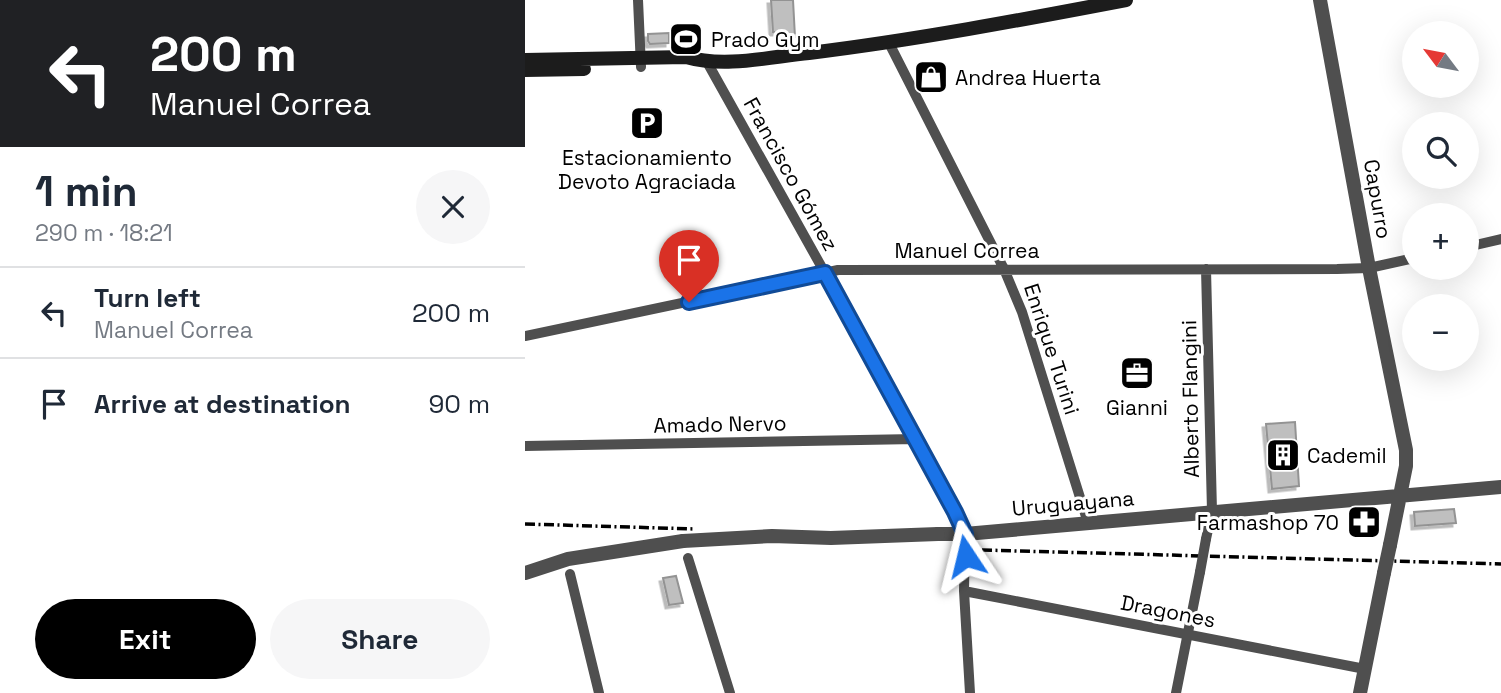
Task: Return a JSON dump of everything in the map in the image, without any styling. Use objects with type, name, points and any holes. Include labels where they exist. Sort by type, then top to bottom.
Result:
[{"type":"main road","points":[[525,60],[688,67],[703,62],[889,43],[1121,1]]},
{"type":"main road","points":[[525,71],[640,63]]},
{"type":"street","points":[[638,0],[640,63]]},
{"type":"street","name":"Capurro","points":[[1320,0],[1369,268],[1406,450],[1406,466],[1360,693]]},
{"type":"street","name":"Enrique Turini","points":[[889,43],[1004,269],[1022,312],[1087,523]]},
{"type":"street","name":"Francisco Gómez","points":[[703,62],[825,273],[965,534],[964,591],[970,693]]},
{"type":"street","points":[[1479,244],[1501,239]]},
{"type":"street","name":"Manuel Correa","points":[[525,336],[838,270],[1369,268],[1402,261]]},
{"type":"street","name":"Alberto Flangini","points":[[1176,693],[1212,511],[1206,269]]},
{"type":"street","name":"Amado Nervo","points":[[525,446],[916,439]]},
{"type":"street","name":"Uruguayana","points":[[525,573],[568,559],[683,541],[772,536],[831,538],[965,534],[1501,487]]},
{"type":"street","points":[[688,558],[730,693]]},
{"type":"street","points":[[570,574],[599,693]]},
{"type":"street","name":"Dragones","points":[[964,591],[1364,669]]},
{"type":"building","points":[[771,0],[793,0],[795,37],[778,38],[778,32],[773,32]]},
{"type":"building","points":[[669,33],[669,43],[650,44],[648,41],[648,34]]},
{"type":"building","name":"Cademil","points":[[1295,422],[1299,486],[1272,489],[1266,424]]},
{"type":"building","points":[[1454,509],[1456,523],[1415,526],[1414,512]]},
{"type":"building","points":[[676,576],[683,603],[669,605],[663,578]]},
{"type":"railway","points":[[525,524],[695,529]]},
{"type":"railway","points":[[982,550],[1501,564]]},
{"type":"place","name":"Prado Gym","points":[[686,39]]},
{"type":"place","name":"Andrea Huerta","points":[[931,77]]},
{"type":"place","name":"Estacionamiento Devoto Agraciada","points":[[647,123]]},
{"type":"place","name":"Gianni","points":[[1137,373]]},
{"type":"place","name":"Cademil","points":[[1283,455]]},
{"type":"place","name":"Farmashop 70","points":[[1364,522]]},
{"type":"route","points":[[689,302],[825,273],[955,512],[965,534],[966,556]]}]
